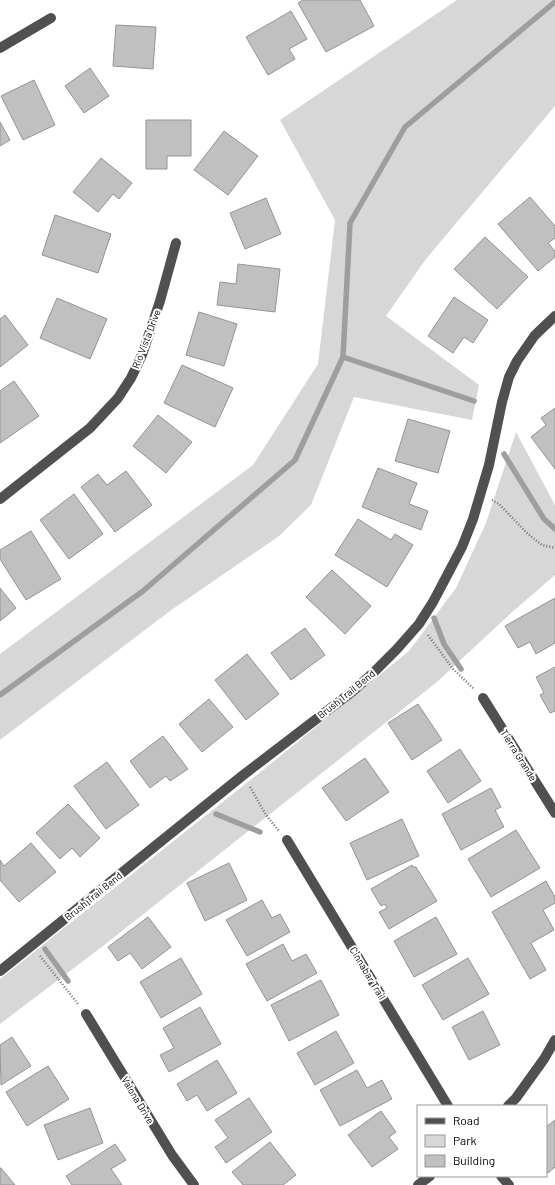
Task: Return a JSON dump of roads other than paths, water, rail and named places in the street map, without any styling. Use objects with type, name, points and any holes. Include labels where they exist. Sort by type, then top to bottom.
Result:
[{"type":"street","points":[[0,48],[51,18]]},
{"type":"street","name":"Rio Vista Drive","points":[[0,499],[90,428],[118,398],[131,378],[142,355],[160,301],[176,243]]},
{"type":"street","name":"Brush Trail Bend","points":[[0,971],[242,776],[353,691],[397,649],[419,624],[433,602],[462,547],[473,519],[489,465],[502,402],[509,377],[517,361],[535,335],[555,316]]},
{"type":"street","name":"Tierra Grande","points":[[483,698],[555,813]]},
{"type":"street","name":"Cinnabar Trail","points":[[287,840],[447,1105]]},
{"type":"street","name":"Valona Drive","points":[[86,1014],[172,1155],[194,1185]]},
{"type":"street","points":[[509,1105],[516,1098],[536,1070],[555,1040]]},
{"type":"street","points":[[418,1185],[429,1177]]},
{"type":"street","points":[[502,1177],[508,1185]]},
{"type":"waterway","points":[[0,695],[143,591],[295,460],[343,357],[350,223],[405,127],[555,2]]},
{"type":"waterway","points":[[343,357],[474,401]]},
{"type":"waterway","points":[[504,454],[544,519],[555,529]]},
{"type":"waterway","points":[[434,618],[444,644],[461,669]]},
{"type":"waterway","points":[[216,814],[260,832]]},
{"type":"waterway","points":[[45,949],[68,981]]}]
